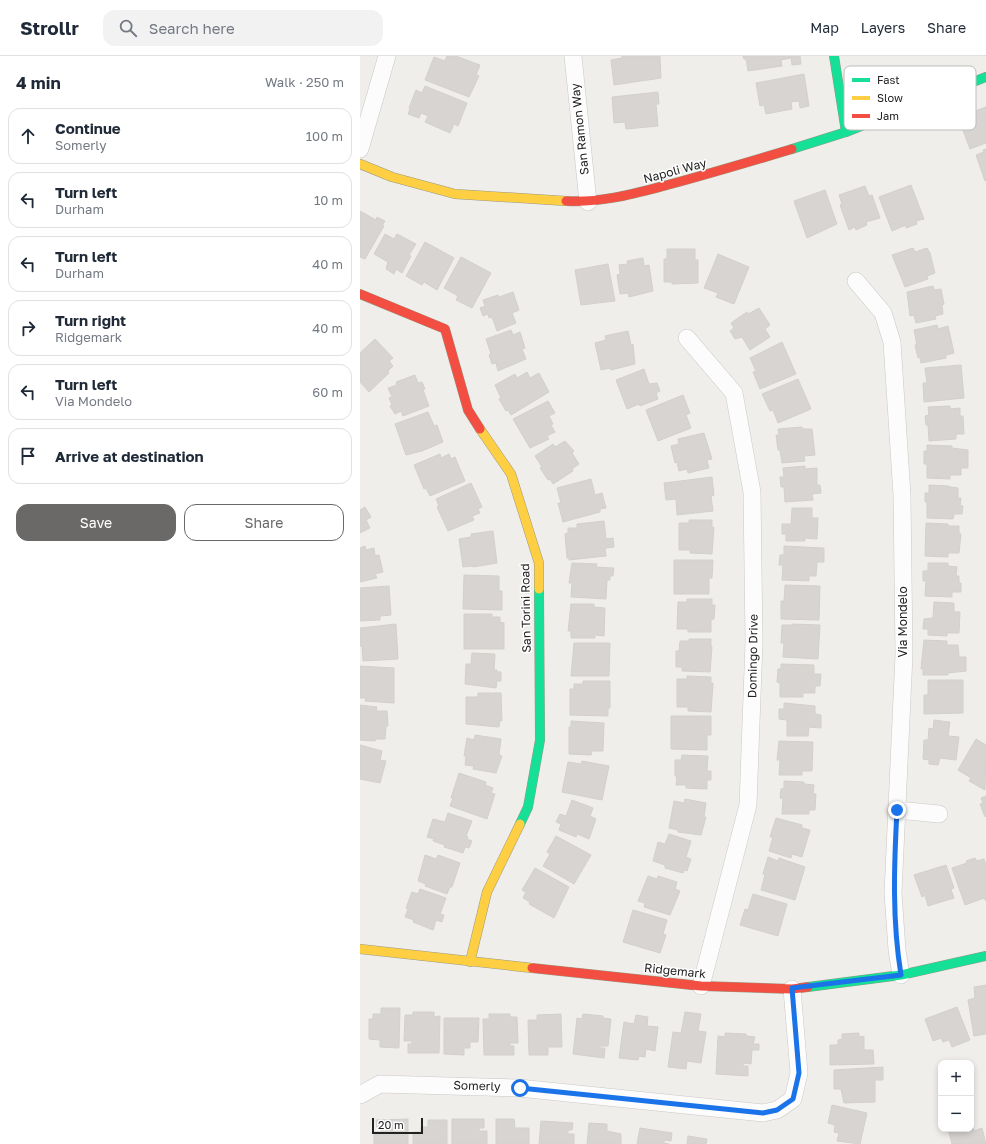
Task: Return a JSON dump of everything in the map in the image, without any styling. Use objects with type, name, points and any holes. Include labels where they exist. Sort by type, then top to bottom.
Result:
[{"type":"street","points":[[360,149],[386,56]]},
{"type":"street","name":"San Ramon Way","points":[[573,56],[588,202]]},
{"type":"street","points":[[834,56],[844,119]]},
{"type":"street","name":"Napoli Way","points":[[976,81],[986,77]]},
{"type":"street","name":"Napoli Way","points":[[360,164],[392,177],[455,194],[588,202],[617,198],[713,173],[851,130]]},
{"type":"street","name":"Via Mondelo","points":[[856,280],[883,313],[892,342],[902,495],[904,655],[893,893],[897,950],[901,975]]},
{"type":"street","name":"San Torini Road","points":[[360,294],[445,329],[468,410],[511,474],[539,563],[540,740],[528,807],[487,892],[470,962]]},
{"type":"street","name":"Domingo Drive","points":[[687,338],[734,393],[752,492],[754,642],[748,805],[701,986]]},
{"type":"street","points":[[897,810],[939,814]]},
{"type":"street","name":"Ridgemark","points":[[360,949],[701,986],[792,988],[901,975],[986,956]]},
{"type":"street","name":"Somerly","points":[[360,1095],[380,1084],[520,1088],[763,1113],[777,1110],[793,1099],[799,1073],[792,988]]},
{"type":"building","points":[[447,56],[456,56],[480,65],[476,75],[479,76],[469,97],[425,80],[434,57],[445,61]]},
{"type":"building","points":[[622,56],[660,56],[661,78],[614,85],[611,60],[622,58]]},
{"type":"building","points":[[743,56],[800,56],[801,64],[792,65],[791,58],[781,60],[782,66],[748,71],[746,59],[744,59]]},
{"type":"building","points":[[804,74],[809,106],[800,108],[799,101],[791,102],[792,109],[766,114],[764,105],[760,106],[756,83]]},
{"type":"building","points":[[425,86],[467,103],[458,126],[454,124],[450,133],[425,122],[428,116],[421,113],[419,118],[408,114],[416,90],[422,93]]},
{"type":"building","points":[[658,92],[659,104],[656,104],[658,126],[626,129],[625,122],[614,123],[612,97]]},
{"type":"building","points":[[986,107],[986,143],[970,149],[963,130],[976,130],[976,111]]},
{"type":"building","points":[[986,149],[985,181],[976,155],[984,152],[983,150]]},
{"type":"building","points":[[911,185],[924,219],[916,221],[917,224],[906,228],[906,225],[892,231],[879,197]]},
{"type":"building","points":[[865,186],[869,196],[872,195],[880,218],[866,222],[867,225],[856,230],[855,227],[849,230],[840,205],[842,204],[839,195]]},
{"type":"building","points":[[825,190],[837,224],[807,238],[794,201]]},
{"type":"building","points":[[360,211],[376,220],[377,217],[385,221],[382,226],[384,226],[365,259],[360,257]]},
{"type":"building","points":[[385,234],[394,239],[397,234],[416,244],[409,255],[411,256],[402,273],[396,269],[394,274],[386,269],[388,262],[374,254]]},
{"type":"building","points":[[425,242],[454,258],[437,290],[424,282],[422,285],[406,276]]},
{"type":"building","points":[[913,248],[915,252],[927,248],[930,253],[935,273],[927,276],[928,279],[905,287],[892,255]]},
{"type":"building","points":[[667,249],[695,249],[695,260],[698,260],[698,283],[672,284],[672,282],[664,282],[664,259],[667,259]]},
{"type":"building","points":[[718,254],[749,267],[734,304],[716,297],[718,293],[704,288]]},
{"type":"building","points":[[461,257],[491,273],[472,308],[456,300],[458,296],[444,288]]},
{"type":"building","points":[[643,258],[644,266],[649,265],[653,291],[629,297],[628,293],[620,294],[617,275],[620,274],[619,265],[628,264],[627,261]]},
{"type":"building","points":[[608,264],[615,301],[581,305],[575,270]]},
{"type":"building","points":[[933,286],[934,290],[941,289],[944,304],[942,305],[943,314],[935,316],[936,319],[916,323],[914,315],[910,316],[907,292]]},
{"type":"building","points":[[513,292],[519,310],[512,313],[516,323],[497,331],[492,317],[489,318],[488,314],[483,316],[480,308],[485,306],[483,300],[498,295],[499,297]]},
{"type":"building","points":[[759,308],[770,325],[765,329],[770,337],[750,350],[742,337],[735,339],[730,331],[734,328],[731,323],[747,312],[748,314]]},
{"type":"building","points":[[937,325],[938,329],[948,326],[954,353],[946,355],[946,358],[921,363],[920,357],[918,358],[915,345],[917,345],[914,330]]},
{"type":"building","points":[[511,330],[513,335],[520,332],[525,348],[522,349],[526,359],[498,371],[496,363],[492,364],[489,355],[491,354],[486,339]]},
{"type":"building","points":[[628,331],[631,345],[633,344],[635,364],[611,370],[610,368],[601,370],[595,343],[606,340],[605,336]]},
{"type":"building","points":[[375,339],[393,358],[389,361],[393,366],[388,371],[389,373],[369,392],[360,382],[360,353]]},
{"type":"building","points":[[782,342],[796,374],[760,389],[753,372],[756,371],[750,358]]},
{"type":"building","points":[[961,365],[964,398],[924,402],[923,383],[927,383],[925,368]]},
{"type":"building","points":[[644,369],[649,384],[657,383],[660,391],[656,393],[658,399],[627,409],[616,380]]},
{"type":"building","points":[[527,372],[530,378],[539,373],[549,392],[511,415],[508,410],[506,411],[499,399],[501,398],[495,385],[515,374],[517,378]]},
{"type":"building","points":[[415,375],[418,383],[422,382],[425,389],[423,390],[429,406],[403,416],[401,411],[395,414],[390,406],[392,405],[389,398],[392,397],[388,388],[397,385],[396,382]]},
{"type":"building","points":[[798,379],[811,409],[778,423],[773,410],[770,411],[762,394]]},
{"type":"building","points":[[683,395],[690,413],[686,415],[691,428],[658,441],[646,410]]},
{"type":"building","points":[[548,401],[555,413],[549,416],[553,424],[551,425],[555,432],[547,436],[549,439],[530,448],[513,419]]},
{"type":"building","points":[[950,406],[950,409],[960,408],[960,416],[963,416],[964,434],[956,434],[956,439],[929,441],[928,425],[926,425],[925,416],[929,415],[928,407]]},
{"type":"building","points":[[428,412],[434,426],[437,425],[443,442],[422,451],[406,455],[395,424]]},
{"type":"building","points":[[802,427],[803,429],[812,429],[815,455],[804,456],[805,461],[782,463],[776,435],[779,435],[778,429]]},
{"type":"building","points":[[704,433],[712,459],[707,460],[709,468],[688,473],[687,469],[679,471],[677,462],[675,463],[671,446],[679,444],[678,439]]},
{"type":"building","points":[[565,441],[574,451],[572,453],[579,464],[572,469],[573,471],[553,484],[550,479],[548,480],[540,468],[542,467],[535,456],[553,444],[555,447]]},
{"type":"building","points":[[927,445],[952,446],[952,448],[968,450],[968,468],[961,468],[961,475],[950,475],[950,479],[927,478],[927,464],[924,464],[924,451],[927,451]]},
{"type":"building","points":[[440,454],[441,458],[449,454],[451,459],[455,457],[465,481],[430,496],[426,488],[424,489],[414,465]]},
{"type":"building","points":[[805,466],[805,469],[817,468],[817,485],[820,485],[821,493],[812,494],[813,500],[785,502],[784,487],[781,487],[780,477],[784,477],[783,468]]},
{"type":"building","points":[[712,477],[714,495],[711,496],[713,511],[677,515],[676,499],[666,500],[664,483]]},
{"type":"building","points":[[591,479],[595,495],[602,493],[606,508],[600,509],[600,512],[563,522],[558,503],[561,503],[557,488]]},
{"type":"building","points":[[471,483],[482,507],[478,509],[480,513],[472,516],[474,520],[448,531],[437,507],[439,506],[436,499]]},
{"type":"building","points":[[929,485],[958,488],[958,498],[961,498],[960,506],[963,506],[962,514],[954,514],[953,519],[927,518],[927,502],[925,502],[925,493],[929,493]]},
{"type":"building","points":[[365,507],[371,517],[366,520],[370,528],[360,533],[360,510]]},
{"type":"building","points":[[792,508],[812,508],[812,518],[818,518],[817,539],[805,538],[805,541],[786,541],[786,534],[782,534],[782,524],[791,524]]},
{"type":"building","points":[[689,520],[712,520],[712,528],[714,527],[712,554],[690,553],[690,550],[679,550],[679,523],[689,523]]},
{"type":"building","points":[[604,521],[606,539],[613,538],[614,547],[605,548],[606,556],[569,560],[569,558],[567,558],[565,534],[568,533],[568,528],[577,528],[577,524]]},
{"type":"building","points":[[926,523],[959,526],[959,534],[961,534],[959,553],[948,553],[948,557],[925,556]]},
{"type":"building","points":[[493,531],[497,563],[463,567],[459,539],[471,537],[471,534]]},
{"type":"building","points":[[365,546],[366,550],[374,548],[375,556],[379,555],[383,572],[375,574],[377,578],[360,582],[360,548]]},
{"type":"building","points":[[784,546],[824,548],[824,562],[817,562],[816,576],[809,576],[809,581],[782,580],[783,565],[779,565],[780,555],[784,555]]},
{"type":"building","points":[[674,560],[713,560],[712,578],[709,578],[709,594],[674,594]]},
{"type":"building","points":[[572,563],[597,564],[596,567],[614,568],[613,576],[610,576],[610,580],[607,580],[606,599],[571,597],[572,583],[569,583]]},
{"type":"building","points":[[928,563],[948,563],[948,566],[957,567],[956,576],[959,576],[961,592],[952,592],[952,597],[925,596],[926,581],[923,581],[923,571],[928,571]]},
{"type":"building","points":[[464,575],[499,576],[499,591],[502,591],[502,610],[463,609]]},
{"type":"building","points":[[785,585],[820,586],[819,620],[781,619],[781,601],[784,601]]},
{"type":"building","points":[[389,586],[391,615],[380,616],[380,620],[360,621],[360,588]]},
{"type":"building","points":[[687,599],[712,599],[712,605],[715,605],[714,619],[711,620],[711,632],[688,632],[688,629],[677,629],[678,602],[687,602]]},
{"type":"building","points":[[934,602],[954,603],[954,612],[960,612],[959,633],[947,633],[947,636],[928,635],[928,629],[923,629],[924,619],[933,618]]},
{"type":"building","points":[[571,604],[594,604],[594,607],[605,608],[604,636],[595,635],[595,638],[571,638],[571,631],[568,631]]},
{"type":"building","points":[[464,614],[492,614],[492,617],[500,617],[500,622],[504,623],[504,649],[464,649]]},
{"type":"building","points":[[396,624],[398,659],[363,661],[362,646],[360,646],[360,628]]},
{"type":"building","points":[[782,625],[820,625],[818,659],[783,657],[784,643],[781,643]]},
{"type":"building","points":[[689,639],[711,639],[712,647],[710,672],[682,671],[682,667],[676,667],[676,651],[679,651],[680,641],[689,641]]},
{"type":"building","points":[[924,640],[947,641],[947,645],[958,645],[959,657],[966,657],[966,671],[948,673],[948,675],[923,675],[923,669],[921,669]]},
{"type":"building","points":[[574,643],[610,643],[609,676],[571,676]]},
{"type":"building","points":[[472,653],[495,654],[494,670],[501,672],[501,681],[497,681],[496,688],[465,684],[466,664],[471,664]]},
{"type":"building","points":[[781,664],[814,665],[814,674],[821,674],[820,686],[815,686],[815,693],[803,693],[803,697],[780,697],[780,683],[777,682],[778,669],[781,669]]},
{"type":"building","points":[[360,666],[394,668],[394,703],[365,701],[366,698],[360,698]]},
{"type":"building","points":[[687,676],[711,677],[711,683],[713,683],[711,712],[688,711],[688,707],[677,707],[677,679],[687,679]]},
{"type":"building","points":[[928,680],[963,680],[963,713],[924,714],[924,695],[928,695]]},
{"type":"building","points":[[583,681],[610,681],[610,708],[608,708],[608,716],[570,715],[570,689],[574,689],[574,684],[583,684]]},
{"type":"building","points":[[478,693],[501,693],[502,721],[500,720],[499,727],[466,724],[466,697],[478,697]]},
{"type":"building","points":[[784,703],[815,706],[815,714],[821,715],[821,728],[809,727],[808,736],[787,736],[787,720],[779,719],[779,709],[784,709]]},
{"type":"building","points":[[360,705],[377,707],[376,711],[387,711],[388,726],[386,726],[385,739],[376,739],[375,741],[360,740]]},
{"type":"building","points":[[671,716],[711,716],[711,735],[707,735],[707,750],[671,749]]},
{"type":"building","points":[[934,720],[950,722],[948,736],[959,737],[956,760],[940,758],[938,765],[929,764],[929,760],[923,759],[924,740],[928,740],[929,728],[933,729]]},
{"type":"building","points":[[571,721],[604,723],[603,751],[592,751],[591,755],[569,754],[569,727],[571,727]]},
{"type":"building","points":[[475,735],[501,739],[499,755],[502,756],[496,773],[473,769],[474,766],[465,765],[466,756],[464,756],[467,738],[474,740]]},
{"type":"building","points":[[976,739],[986,745],[985,790],[969,781],[971,778],[958,770]]},
{"type":"building","points":[[779,741],[813,742],[812,771],[802,771],[802,775],[779,775],[780,760],[777,760]]},
{"type":"building","points":[[360,745],[382,751],[380,760],[386,761],[380,783],[360,779]]},
{"type":"building","points":[[682,755],[708,756],[707,771],[711,771],[711,780],[707,780],[707,789],[686,788],[686,785],[676,785],[677,776],[675,776],[675,760],[681,760]]},
{"type":"building","points":[[582,761],[609,766],[602,800],[562,792],[568,762],[581,764]]},
{"type":"building","points":[[459,773],[486,782],[485,785],[493,788],[491,793],[495,794],[487,819],[450,806]]},
{"type":"building","points":[[784,781],[804,782],[804,784],[814,785],[813,794],[816,794],[815,810],[809,810],[809,814],[782,814],[783,799],[780,798],[781,789],[784,788]]},
{"type":"building","points":[[986,796],[985,817],[980,804],[983,803],[981,798]]},
{"type":"building","points":[[685,799],[706,803],[704,817],[706,817],[701,835],[678,832],[678,830],[669,828],[674,801],[684,803]]},
{"type":"building","points":[[572,800],[593,808],[590,816],[596,819],[589,839],[577,834],[576,837],[559,830],[561,824],[556,822],[560,814],[566,816]]},
{"type":"building","points":[[448,813],[472,821],[466,836],[468,837],[467,839],[472,841],[469,848],[465,847],[463,853],[444,847],[445,845],[433,841],[434,839],[427,837],[433,819],[445,822]]},
{"type":"building","points":[[776,818],[802,825],[802,828],[810,830],[802,857],[792,854],[791,858],[769,851],[773,837],[770,837]]},
{"type":"building","points":[[669,834],[691,841],[686,857],[691,859],[687,871],[684,870],[683,873],[665,868],[665,865],[653,861],[658,842],[665,844]]},
{"type":"building","points":[[556,836],[591,855],[574,884],[543,866],[550,854],[547,852]]},
{"type":"building","points":[[425,855],[436,859],[438,855],[460,863],[452,887],[450,887],[447,894],[425,886],[426,884],[418,881]]},
{"type":"building","points":[[768,857],[778,861],[779,858],[805,867],[795,900],[761,890],[765,875],[763,874]]},
{"type":"building","points":[[975,858],[977,861],[984,859],[986,865],[986,901],[984,898],[965,905],[952,868],[967,863],[966,861]]},
{"type":"building","points":[[946,865],[954,888],[951,889],[954,898],[928,906],[925,895],[922,897],[914,875]]},
{"type":"building","points":[[535,868],[569,887],[554,918],[529,904],[530,902],[523,898],[526,892],[522,890]]},
{"type":"building","points":[[648,876],[657,879],[658,876],[677,882],[675,889],[680,891],[670,915],[644,907],[645,903],[638,901]]},
{"type":"building","points":[[420,889],[446,898],[440,914],[444,915],[442,922],[436,920],[433,930],[405,917],[408,909],[406,908],[412,892],[418,894]]},
{"type":"building","points":[[753,894],[787,904],[778,936],[740,925],[745,909],[748,910]]},
{"type":"building","points":[[633,910],[667,920],[663,934],[666,935],[660,953],[623,942]]},
{"type":"building","points":[[986,985],[986,1034],[974,1036],[968,1000],[975,998],[974,987]]},
{"type":"building","points":[[957,1007],[970,1040],[952,1047],[949,1040],[943,1042],[941,1038],[933,1041],[925,1019]]},
{"type":"building","points":[[381,1008],[400,1008],[399,1048],[380,1047],[380,1040],[369,1039],[369,1019],[373,1019],[373,1014],[381,1014]]},
{"type":"building","points":[[413,1012],[434,1012],[434,1017],[440,1016],[439,1053],[408,1053],[408,1044],[412,1044],[412,1041],[404,1041],[405,1015],[413,1015]]},
{"type":"building","points":[[685,1012],[701,1014],[698,1031],[706,1032],[701,1063],[687,1061],[686,1069],[668,1067],[673,1032],[681,1033]]},
{"type":"building","points":[[489,1014],[510,1014],[510,1017],[517,1017],[518,1043],[510,1043],[510,1046],[514,1046],[514,1055],[484,1055],[483,1019],[489,1019]]},
{"type":"building","points":[[561,1014],[562,1047],[548,1047],[548,1055],[529,1055],[528,1020],[537,1020],[537,1015]]},
{"type":"building","points":[[583,1014],[603,1016],[603,1018],[611,1019],[608,1046],[600,1046],[600,1048],[605,1048],[604,1058],[573,1054],[577,1018],[582,1019]]},
{"type":"building","points":[[636,1015],[648,1017],[647,1026],[658,1027],[655,1051],[646,1049],[645,1057],[639,1056],[638,1060],[619,1058],[624,1022],[634,1024]]},
{"type":"building","points":[[444,1018],[479,1018],[478,1042],[470,1042],[470,1048],[464,1048],[464,1055],[444,1054]]},
{"type":"building","points":[[725,1033],[746,1034],[746,1036],[755,1037],[753,1044],[759,1044],[759,1050],[752,1050],[751,1064],[743,1063],[743,1066],[748,1066],[748,1076],[716,1074],[718,1036],[725,1037]]},
{"type":"building","points":[[859,1033],[859,1037],[864,1036],[864,1050],[873,1050],[874,1064],[830,1065],[830,1045],[838,1045],[838,1040],[842,1039],[842,1034]]},
{"type":"building","points":[[883,1067],[883,1080],[875,1080],[875,1102],[844,1103],[841,1089],[834,1089],[834,1070]]},
{"type":"building","points":[[832,1105],[867,1113],[860,1144],[837,1141],[839,1133],[834,1132],[835,1125],[828,1123]]},
{"type":"building","points":[[408,1119],[408,1144],[374,1144],[374,1132],[381,1132],[381,1128],[377,1128],[376,1120]]},
{"type":"building","points":[[452,1119],[484,1119],[484,1128],[479,1128],[479,1131],[487,1131],[487,1144],[452,1144]]},
{"type":"building","points":[[496,1119],[514,1119],[515,1128],[529,1128],[529,1144],[496,1144]]},
{"type":"building","points":[[428,1120],[447,1120],[447,1144],[413,1144],[413,1132],[421,1132],[421,1127],[428,1127]]},
{"type":"building","points":[[541,1121],[573,1123],[572,1130],[568,1130],[568,1134],[574,1134],[574,1144],[539,1144]]},
{"type":"building","points":[[589,1123],[607,1124],[607,1131],[621,1134],[621,1144],[587,1144]]},
{"type":"building","points":[[640,1128],[672,1133],[671,1141],[664,1140],[664,1143],[669,1144],[637,1144]]},
{"type":"building","points":[[982,1128],[986,1144],[952,1144],[949,1132],[974,1132]]},
{"type":"building","points":[[688,1136],[707,1139],[706,1144],[687,1144]]},
{"type":"traffic: fast","points":[[834,56],[844,119]]},
{"type":"traffic: fast","points":[[976,81],[986,77]]},
{"type":"traffic: fast","points":[[792,149],[851,130]]},
{"type":"traffic: fast","points":[[520,824],[528,807],[540,740],[539,589]]},
{"type":"traffic: fast","points":[[808,987],[901,975],[986,956]]},
{"type":"traffic: slow","points":[[360,164],[392,177],[455,194],[566,201]]},
{"type":"traffic: slow","points":[[480,429],[511,474],[539,563],[539,589]]},
{"type":"traffic: slow","points":[[470,962],[487,892],[520,824]]},
{"type":"traffic: slow","points":[[360,949],[532,968]]},
{"type":"traffic: jam","points":[[566,201],[606,199],[632,194],[702,176],[792,149]]},
{"type":"traffic: jam","points":[[360,294],[445,329],[468,410],[480,429]]},
{"type":"traffic: jam","points":[[532,968],[701,986],[792,989],[808,987]]},
{"type":"route","points":[[520,1088],[763,1113],[777,1110],[793,1099],[799,1073],[792,988],[901,975],[897,950],[893,893],[897,810]]}]
